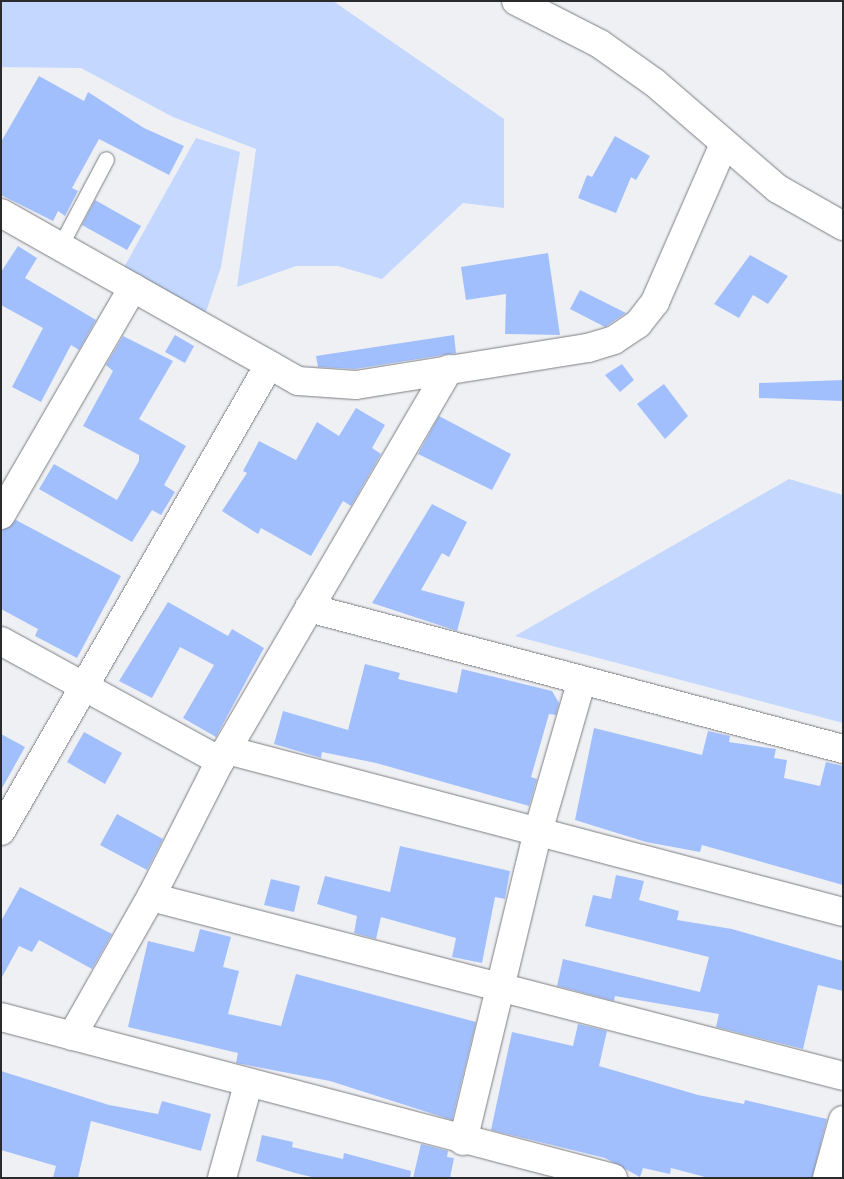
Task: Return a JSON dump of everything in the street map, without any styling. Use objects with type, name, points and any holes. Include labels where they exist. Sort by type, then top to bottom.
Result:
[{"type":"street","points":[[516,1],[600,44],[654,83],[778,189],[843,226]]},
{"type":"street","points":[[1,213],[298,381],[324,386],[356,385],[588,348],[614,340],[638,324],[655,302],[724,144]]},
{"type":"street","points":[[1,515],[133,287]]},
{"type":"street","points":[[1,832],[268,364]]},
{"type":"street","points":[[72,1036],[151,897],[223,756],[449,369]]},
{"type":"street","points":[[309,608],[843,749]]},
{"type":"street","points":[[1,642],[83,688],[223,756],[538,832],[843,912]]},
{"type":"street","points":[[464,1141],[538,832],[582,680]]},
{"type":"street","points":[[151,897],[843,1076]]},
{"type":"street","points":[[1,1016],[248,1084],[613,1178]]},
{"type":"street","points":[[222,1178],[248,1084]]},
{"type":"street","points":[[827,1178],[843,1120]]},
{"type":"lane","points":[[60,246],[106,159]]},
{"type":"shaded area","points":[[1,1],[333,1],[504,119],[504,208],[463,203],[382,279],[338,266],[296,266],[237,287],[256,149],[173,117],[81,68],[1,67]]},
{"type":"shaded area","points":[[196,138],[240,152],[221,267],[205,315],[123,269]]},
{"type":"shaded area","points":[[789,479],[843,495],[843,723],[515,636]]},
{"type":"building","points":[[39,76],[84,101],[88,92],[144,128],[184,146],[169,175],[99,139],[72,188],[78,191],[65,216],[58,211],[53,221],[1,195],[1,142]]},
{"type":"building","points":[[615,136],[650,156],[636,180],[631,177],[616,213],[578,198],[587,175],[592,177]]},
{"type":"building","points":[[95,200],[141,226],[127,250],[82,225]]},
{"type":"building","points":[[18,246],[37,258],[25,278],[96,320],[79,350],[71,345],[41,402],[12,387],[43,328],[1,305],[1,272]]},
{"type":"building","points":[[548,253],[560,335],[505,334],[506,294],[466,300],[461,267]]},
{"type":"building","points":[[750,255],[788,276],[768,304],[753,295],[739,318],[714,304]]},
{"type":"building","points":[[580,290],[626,313],[605,327],[570,309]]},
{"type":"building","points":[[175,335],[194,346],[185,363],[165,352]]},
{"type":"building","points":[[454,335],[456,353],[355,369],[318,367],[316,356]]},
{"type":"building","points":[[123,336],[173,361],[139,419],[186,446],[164,485],[175,492],[161,515],[152,510],[132,542],[39,489],[54,464],[117,500],[139,461],[139,455],[83,426],[113,371],[106,365]]},
{"type":"building","points":[[622,364],[634,380],[620,392],[605,375]]},
{"type":"building","points":[[843,380],[843,401],[759,398],[759,383]]},
{"type":"building","points":[[664,384],[688,416],[665,439],[637,404]]},
{"type":"building","points":[[356,408],[385,425],[372,448],[381,454],[351,506],[343,501],[311,556],[261,528],[258,534],[222,511],[247,473],[243,471],[259,441],[296,460],[317,422],[339,436]]},
{"type":"building","points":[[439,416],[511,454],[492,490],[418,454]]},
{"type":"building","points":[[432,504],[467,522],[449,557],[442,553],[421,590],[465,602],[457,631],[372,603]]},
{"type":"building","points":[[16,520],[121,576],[77,658],[35,636],[38,629],[1,609],[1,531]]},
{"type":"building","points":[[168,602],[228,636],[232,629],[264,648],[216,737],[183,718],[214,665],[180,647],[152,698],[119,681]]},
{"type":"building","points":[[365,664],[400,673],[398,679],[457,693],[462,669],[552,691],[559,703],[556,715],[549,714],[531,777],[537,779],[529,806],[376,763],[322,752],[321,758],[274,744],[283,711],[348,730]]},
{"type":"building","points":[[594,728],[702,755],[708,731],[730,736],[729,742],[776,749],[774,758],[787,760],[784,778],[820,786],[826,762],[843,766],[843,885],[702,845],[700,852],[646,842],[575,820]]},
{"type":"building","points":[[84,732],[122,753],[105,784],[67,762]]},
{"type":"building","points":[[1,734],[25,747],[1,790]]},
{"type":"building","points":[[117,814],[163,839],[147,870],[100,845]]},
{"type":"building","points":[[400,846],[510,871],[505,899],[495,897],[482,963],[452,957],[456,938],[381,917],[376,939],[354,933],[357,916],[317,904],[325,876],[390,892]]},
{"type":"building","points":[[616,875],[644,881],[639,900],[679,911],[677,920],[732,929],[843,961],[843,991],[818,985],[803,1049],[716,1027],[719,1014],[615,996],[614,1001],[557,986],[563,959],[700,992],[709,957],[585,926],[593,895],[611,899]]},
{"type":"building","points":[[271,879],[300,886],[294,912],[264,905]]},
{"type":"building","points":[[20,887],[112,934],[92,969],[39,940],[32,952],[19,946],[1,979],[1,921]]},
{"type":"building","points":[[200,929],[231,937],[223,967],[239,971],[228,1014],[281,1026],[296,974],[476,1022],[452,1120],[330,1081],[236,1063],[238,1053],[128,1027],[148,941],[194,952]]},
{"type":"building","points":[[578,1024],[607,1031],[599,1066],[698,1095],[744,1104],[745,1100],[827,1119],[812,1178],[709,1178],[671,1168],[670,1174],[643,1168],[640,1177],[605,1158],[491,1130],[512,1032],[573,1046]]},
{"type":"building","points":[[1,1071],[109,1105],[158,1114],[162,1101],[211,1114],[201,1151],[91,1121],[78,1178],[53,1178],[56,1166],[1,1150]]},
{"type":"building","points":[[262,1135],[293,1142],[292,1147],[343,1159],[344,1153],[411,1171],[410,1178],[316,1178],[295,1173],[256,1161]]},
{"type":"building","points":[[421,1144],[448,1151],[447,1157],[454,1158],[450,1178],[413,1178]]}]
